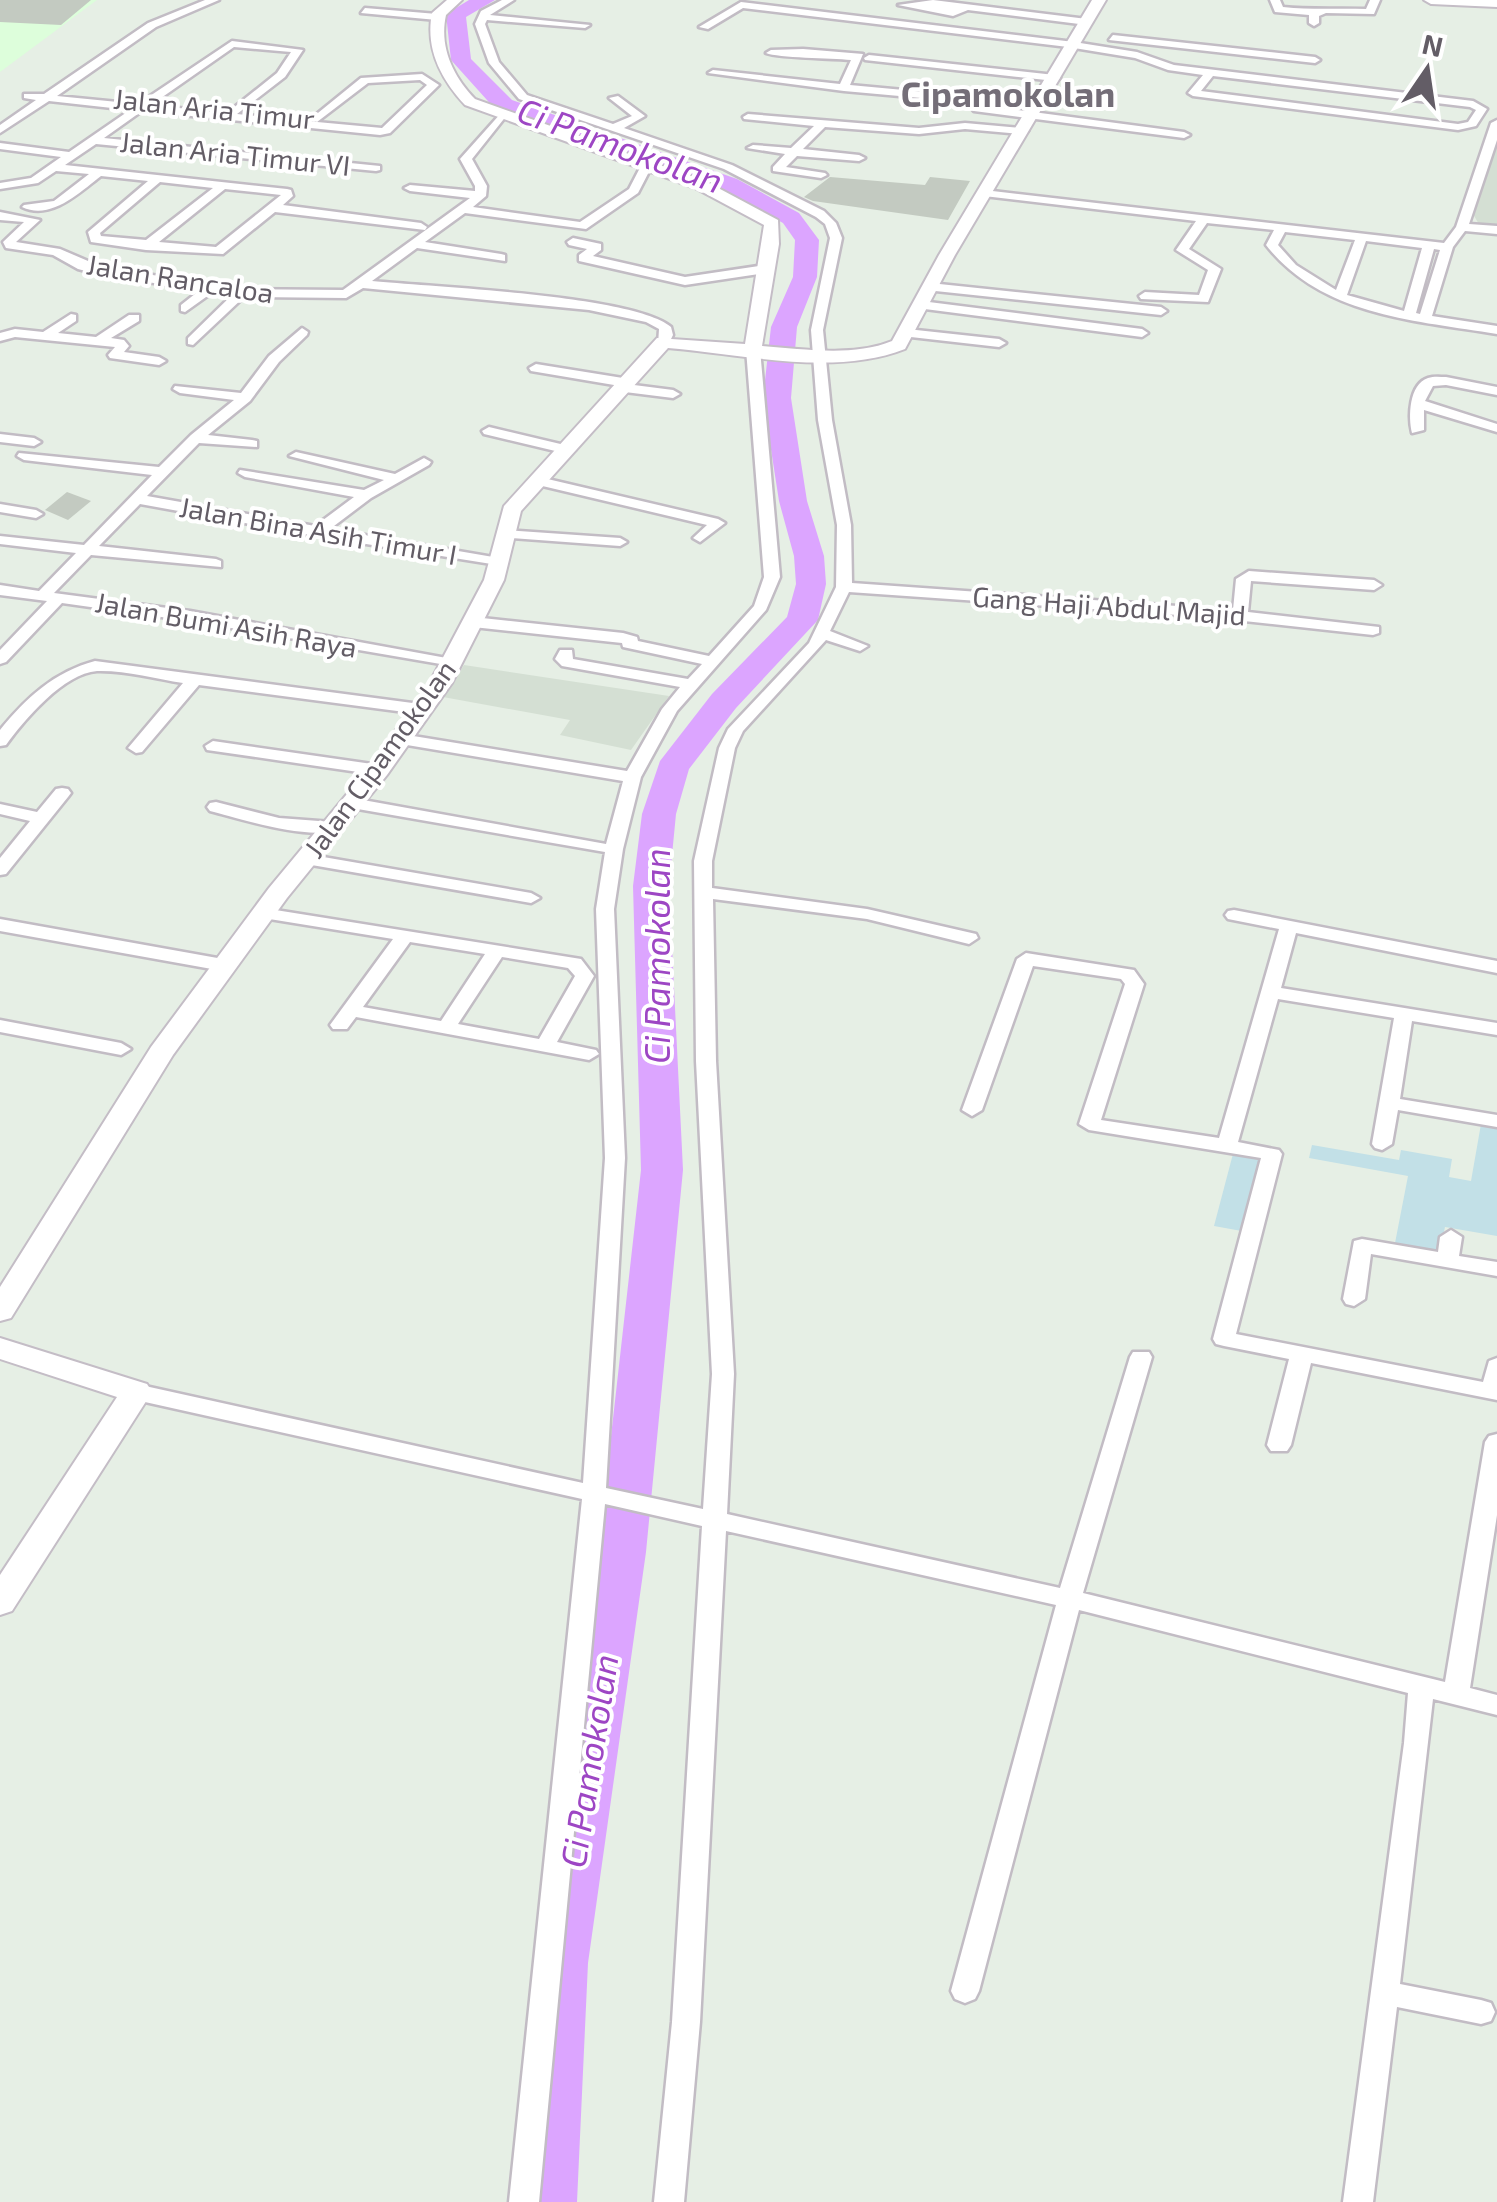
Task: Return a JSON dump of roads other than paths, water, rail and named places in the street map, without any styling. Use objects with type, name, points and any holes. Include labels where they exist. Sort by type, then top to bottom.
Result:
[{"type":"street","points":[[0,130],[41,94],[138,24],[198,0]]},
{"type":"street","points":[[0,115],[152,26],[214,0]]},
{"type":"street","points":[[365,11],[437,17],[455,0]]},
{"type":"street","points":[[509,0],[482,17],[480,24],[486,44],[515,90],[549,109],[614,128],[731,172],[807,206],[830,223],[834,231],[812,353],[844,525],[844,586],[823,634],[784,682],[749,712],[731,738],[706,843],[701,892],[706,1061],[724,1374],[702,1517],[686,2022],[669,2202]]},
{"type":"street","points":[[663,342],[812,353],[886,352],[899,345],[984,193],[1100,0]]},
{"type":"street","points":[[1275,0],[1279,10],[1314,18],[1329,10],[1370,12],[1375,0]]},
{"type":"street","points":[[1431,0],[1497,3]]},
{"type":"street","points":[[968,7],[953,12],[903,5],[925,2],[968,7],[1048,17],[1076,41]]},
{"type":"street","points":[[704,28],[742,5],[1076,41],[1315,60]]},
{"type":"street","points":[[437,17],[439,46],[454,87],[475,105],[699,181],[772,223],[775,235],[765,269],[760,349],[772,577],[761,606],[670,709],[632,777],[605,909],[614,1158],[603,1496],[524,2202]]},
{"type":"street","points":[[482,17],[585,25]]},
{"type":"street","points":[[138,24],[152,26]]},
{"type":"street","points":[[867,32],[1076,41],[1138,55],[1163,66],[1474,104],[1482,109],[1472,124],[1464,126],[1193,94],[1210,73]]},
{"type":"street","points":[[0,186],[24,184],[51,169],[232,44],[292,48],[298,52],[281,74],[236,111]]},
{"type":"street","points":[[770,53],[862,57],[1055,78]]},
{"type":"street","points":[[844,88],[862,57]]},
{"type":"street","points":[[713,73],[968,99],[973,101],[973,108],[1184,135]]},
{"type":"street","points":[[317,120],[363,81],[431,79],[432,90],[385,130]]},
{"type":"street","points":[[1270,104],[1292,83]]},
{"type":"street","points":[[1355,114],[1372,92]]},
{"type":"street","name":"Jalan Aria Timur","points":[[41,94],[385,130]]},
{"type":"street","points":[[614,98],[640,116],[614,128]]},
{"type":"street","name":"Jalan Aria Timur","points":[[142,104],[236,111],[385,130]]},
{"type":"street","points":[[852,125],[743,120],[759,113],[919,130],[973,126],[1022,131]]},
{"type":"street","points":[[363,284],[480,195],[481,186],[466,159],[502,115]]},
{"type":"street","points":[[1426,316],[1447,247],[1463,224],[1497,122]]},
{"type":"street","points":[[821,125],[791,152],[778,170],[821,175]]},
{"type":"street","name":"Jalan Aria Timur VI","points":[[94,140],[376,168]]},
{"type":"street","points":[[0,146],[70,155]]},
{"type":"street","points":[[753,148],[860,158]]},
{"type":"street","points":[[465,209],[582,226],[634,190],[646,164]]},
{"type":"street","points":[[51,169],[96,174],[156,180],[221,187],[287,196],[220,250],[146,246],[99,240],[93,235],[156,180]]},
{"type":"street","points":[[699,181],[731,172]]},
{"type":"street","points":[[28,207],[57,204],[96,174]]},
{"type":"street","points":[[146,246],[221,187]]},
{"type":"street","points":[[410,188],[480,195]]},
{"type":"street","points":[[984,193],[1447,247]]},
{"type":"street","points":[[275,208],[421,227]]},
{"type":"street","name":"Jalan Rancaloa","points":[[0,216],[34,220],[9,242],[10,246],[56,252],[101,271],[241,293],[335,295],[353,292],[363,284]]},
{"type":"street","points":[[1145,296],[1204,299],[1214,269],[1182,250],[1204,218]]},
{"type":"street","points":[[1463,224],[1497,218]]},
{"type":"street","points":[[1463,224],[1497,230]]},
{"type":"street","points":[[1280,230],[1272,245],[1283,262],[1300,278],[1338,298],[1497,330]]},
{"type":"street","points":[[1338,298],[1361,239]]},
{"type":"street","points":[[573,242],[597,247],[582,258],[685,282]]},
{"type":"street","points":[[416,244],[501,258]]},
{"type":"street","points":[[1410,313],[1430,246]]},
{"type":"street","points":[[668,286],[765,269]]},
{"type":"street","points":[[363,284],[624,312],[665,327],[668,335],[663,342]]},
{"type":"street","points":[[930,287],[1161,311]]},
{"type":"street","points":[[186,308],[211,288]]},
{"type":"street","points":[[193,341],[241,293]]},
{"type":"street","points":[[921,305],[1142,333]]},
{"type":"street","points":[[45,336],[71,318]]},
{"type":"street","points":[[98,341],[134,318]]},
{"type":"street","points":[[4,650],[163,472],[196,438],[245,398],[302,332]]},
{"type":"street","points":[[0,337],[15,333],[98,341],[122,345],[114,355],[160,361]]},
{"type":"street","points":[[907,333],[998,343]]},
{"type":"street","name":"Jalan Cipamokolan","points":[[0,1311],[161,1053],[263,913],[379,770],[452,664],[498,563],[511,510],[663,342]]},
{"type":"street","points":[[536,368],[673,394]]},
{"type":"street","points":[[1418,430],[1417,404],[1428,382],[1497,390]]},
{"type":"street","points":[[180,389],[245,398]]},
{"type":"street","points":[[1417,404],[1497,428]]},
{"type":"street","points":[[489,431],[568,450]]},
{"type":"street","points":[[0,438],[34,442]]},
{"type":"street","points":[[196,438],[252,444]]},
{"type":"street","points":[[24,456],[163,472]]},
{"type":"street","points":[[296,456],[397,479]]},
{"type":"street","points":[[316,532],[366,495],[424,462]]},
{"type":"street","points":[[244,472],[366,495]]},
{"type":"street","points":[[538,481],[718,523],[700,538]]},
{"type":"street","name":"Jalan Bina Asih Timur I","points":[[138,500],[498,563]]},
{"type":"street","points":[[0,508],[36,514]]},
{"type":"street","points":[[504,534],[620,542]]},
{"type":"street","points":[[0,540],[216,564]]},
{"type":"street","points":[[1240,615],[1244,579],[1249,576],[1374,585]]},
{"type":"street","name":"Gang Haji Abdul Majid","points":[[844,586],[1240,615],[1374,630]]},
{"type":"street","name":"Jalan Bumi Asih Raya","points":[[0,590],[190,616],[452,664]]},
{"type":"street","points":[[474,622],[622,638],[631,640],[629,644],[712,661]]},
{"type":"street","points":[[823,634],[860,646]]},
{"type":"street","points":[[566,653],[563,658],[568,663],[690,684]]},
{"type":"street","points":[[0,740],[29,707],[79,670],[95,666],[420,709]]},
{"type":"street","points":[[136,748],[195,679]]},
{"type":"street","points":[[400,738],[632,777]]},
{"type":"street","points":[[214,746],[379,770]]},
{"type":"street","points":[[0,870],[62,793]]},
{"type":"street","points":[[352,803],[600,848]]},
{"type":"street","points":[[216,807],[280,823],[332,827]]},
{"type":"street","points":[[0,809],[40,818]]},
{"type":"street","points":[[306,860],[532,898]]},
{"type":"street","points":[[701,892],[867,914],[969,938]]},
{"type":"street","points":[[263,913],[564,960],[585,971],[545,1046]]},
{"type":"street","points":[[1234,916],[1497,967]]},
{"type":"street","points":[[0,926],[224,965]]},
{"type":"street","points":[[1227,1146],[1289,926]]},
{"type":"street","points":[[406,935],[345,1018],[446,1027],[590,1054]]},
{"type":"street","points":[[446,1027],[496,952]]},
{"type":"street","points":[[972,1110],[1026,959],[1127,974],[1135,984],[1089,1124],[1272,1154],[1224,1339],[1458,1385],[1497,1389],[1497,1366]]},
{"type":"street","points":[[1270,992],[1497,1029]]},
{"type":"street","points":[[1382,1144],[1404,1014]]},
{"type":"street","points":[[0,1026],[121,1049]]},
{"type":"street","points":[[1389,1103],[1497,1121]]},
{"type":"street","points":[[1448,1260],[1452,1238]]},
{"type":"street","points":[[1354,1299],[1362,1246],[1497,1269]]},
{"type":"street","points":[[0,1348],[136,1392],[1070,1599],[1497,1705]]},
{"type":"street","points":[[1279,1445],[1302,1354]]},
{"type":"street","points":[[965,1991],[1070,1599],[1141,1357]]},
{"type":"street","points":[[0,1602],[136,1392]]},
{"type":"street","points":[[1456,1694],[1490,1532],[1497,1442]]},
{"type":"street","points":[[1358,2202],[1421,1685]]},
{"type":"street","points":[[1385,1993],[1481,2012]]},
{"type":"waterway","name":"Ci Pamokolan","points":[[485,0],[456,14],[461,60],[504,105],[729,184],[791,218],[807,240],[805,277],[784,327],[777,398],[793,501],[809,556],[811,584],[802,620],[724,701],[672,768],[659,814],[651,886],[662,1170],[622,1552],[560,1963],[547,2202]]},
{"type":"district","name":"Cipamokolan","points":[[1008,95]]}]
